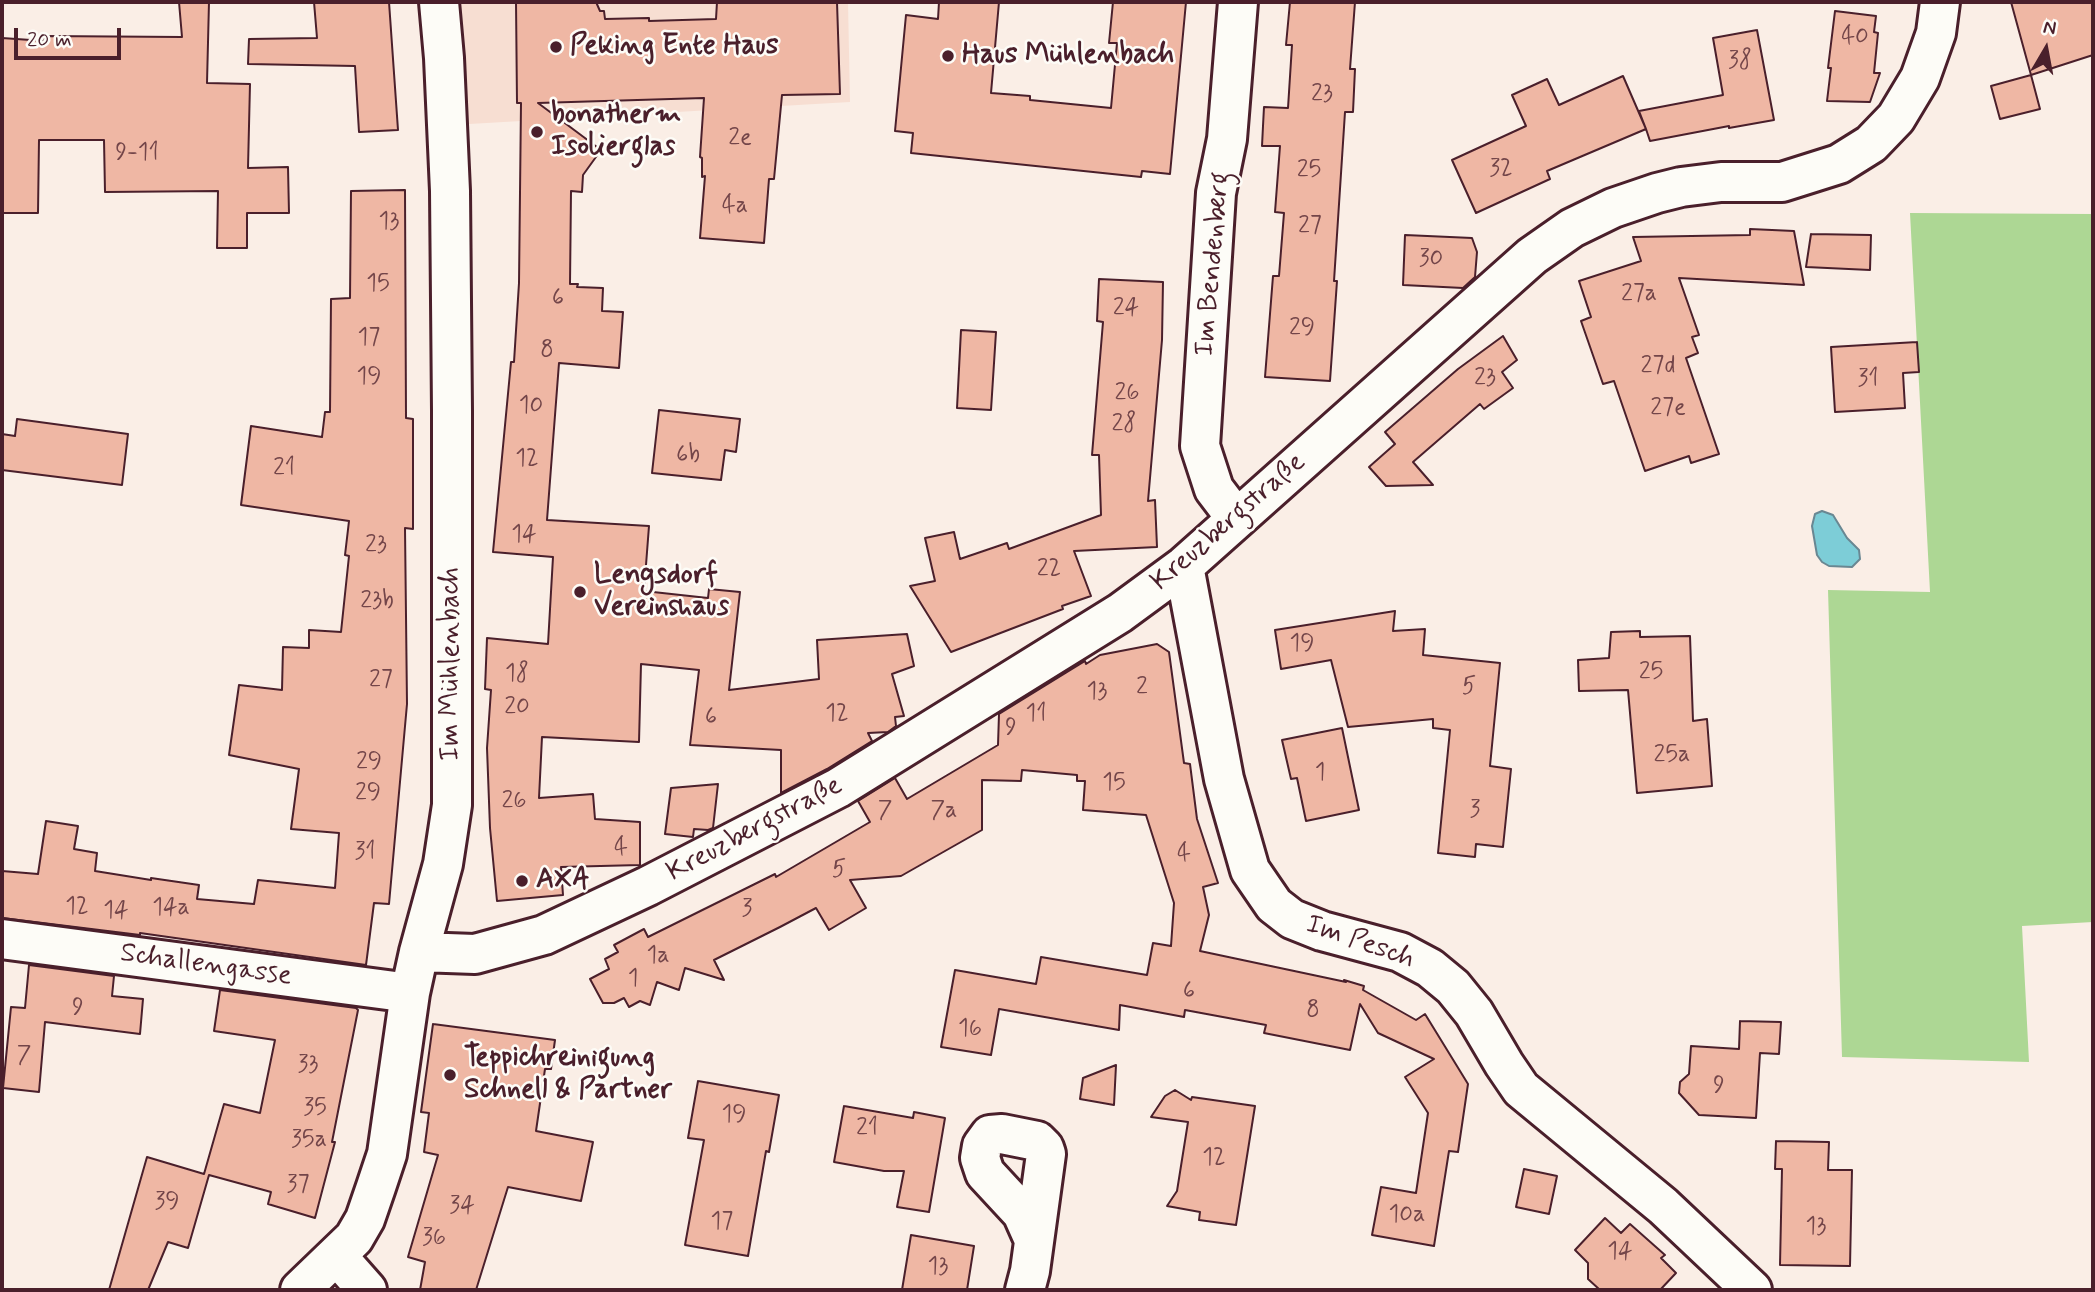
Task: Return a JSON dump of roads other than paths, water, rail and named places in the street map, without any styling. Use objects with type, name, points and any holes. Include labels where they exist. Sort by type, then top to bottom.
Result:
[{"type":"street","name":"Im Mühlenbach","points":[[300,1290],[354,1238],[365,1219],[387,1154],[410,993],[443,864],[452,805],[450,191],[439,2]]},
{"type":"street","name":"Im Bendenberg","points":[[1236,518],[1214,489],[1200,446],[1216,193],[1227,139],[1238,2]]},
{"type":"street","name":"Kreuzbergstraße","points":[[419,952],[475,954],[544,935],[648,886],[838,788],[1120,614],[1184,566],[1532,256],[1572,228],[1613,208],[1669,190],[1721,182],[1782,182],[1839,164],[1871,144],[1896,118],[1920,78],[1936,33],[1940,2]]},
{"type":"street","name":"Im Pesch","points":[[1184,566],[1223,779],[1250,870],[1274,905],[1292,919],[1322,931],[1400,952],[1430,968],[1453,987],[1474,1013],[1521,1089],[1663,1206],[1752,1290]]},
{"type":"street","name":"Schallengasse","points":[[2,939],[410,993]]},
{"type":"street","points":[[1025,1290],[1034,1240]]},
{"type":"street","points":[[337,1256],[367,1290]]},
{"type":"water","points":[[1822,511],[1833,515],[1847,538],[1859,550],[1860,559],[1852,567],[1829,566],[1817,555],[1812,526],[1815,514]]},
{"type":"place","name":"Peking Ente Haus","points":[[556,47]]},
{"type":"place","name":"Haus Mühlenbach","points":[[948,56]]},
{"type":"place","name":"bonatherm Isolierglas","points":[[537,132]]},
{"type":"place","name":"Lengsdorf Vereinshaus","points":[[580,592]]},
{"type":"place","name":"AXA","points":[[522,881]]},
{"type":"place","name":"Teppichreinigung Schnell & Partner","points":[[450,1075]]}]
